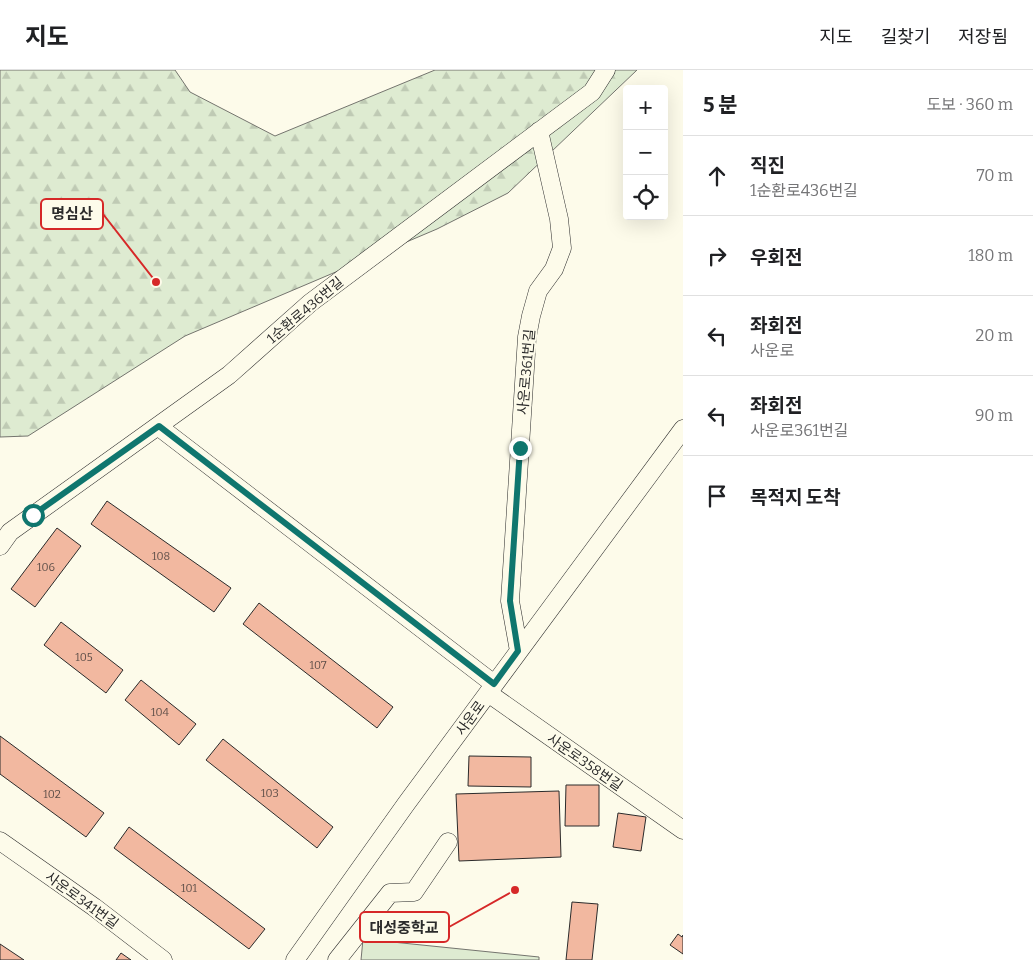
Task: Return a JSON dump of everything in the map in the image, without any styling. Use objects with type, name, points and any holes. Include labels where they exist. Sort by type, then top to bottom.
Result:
[{"type":"street","name":"1순환로436번길","points":[[0,546],[10,532],[229,375],[310,303],[592,92],[606,70]]},
{"type":"street","name":"사운로361번길","points":[[518,651],[510,601],[527,337],[538,291],[554,269],[562,248],[559,219],[539,131]]},
{"type":"street","name":"사운로358번길","points":[[159,426],[491,689],[683,830]]},
{"type":"street","name":"사운로","points":[[295,960],[518,651],[683,429]]},
{"type":"street","name":"사운로341번길","points":[[0,841],[163,960]]},
{"type":"street","points":[[336,960],[390,892],[414,892],[448,842]]},
{"type":"green space","points":[[0,70],[175,70],[190,92],[275,136],[435,70],[637,70],[508,193],[437,229],[185,336],[28,436],[0,437]]},
{"type":"green space","points":[[363,939],[539,957],[539,960],[361,960]]},
{"type":"building","points":[[107,501],[231,588],[214,612],[91,524]]},
{"type":"building","points":[[57,528],[81,546],[35,607],[11,589]]},
{"type":"building","points":[[259,603],[393,707],[377,728],[243,624]]},
{"type":"building","points":[[61,622],[123,670],[106,693],[44,645]]},
{"type":"building","points":[[141,680],[196,724],[179,745],[125,700]]},
{"type":"building","points":[[0,736],[104,813],[86,837],[0,774]]},
{"type":"building","points":[[223,739],[333,827],[317,848],[206,760]]},
{"type":"building","points":[[469,756],[531,757],[531,787],[468,786]]},
{"type":"building","points":[[566,785],[599,785],[599,826],[565,826]]},
{"type":"building","points":[[559,791],[561,857],[459,861],[456,794]]},
{"type":"building","points":[[618,813],[646,817],[641,851],[613,847]]},
{"type":"building","points":[[129,827],[265,929],[249,949],[114,848]]},
{"type":"building","points":[[572,902],[598,904],[592,960],[566,960]]},
{"type":"building","points":[[678,934],[682,937],[683,935],[683,954],[670,945]]},
{"type":"building","points":[[0,944],[24,960],[0,960]]},
{"type":"building","points":[[121,953],[131,960],[116,960]]},
{"type":"place","name":"명심산","points":[[156,282]]},
{"type":"place","name":"대성중학교","points":[[515,890]]},
{"type":"route","points":[[33,515],[159,426],[494,684],[518,651],[510,601],[520,448]]}]
